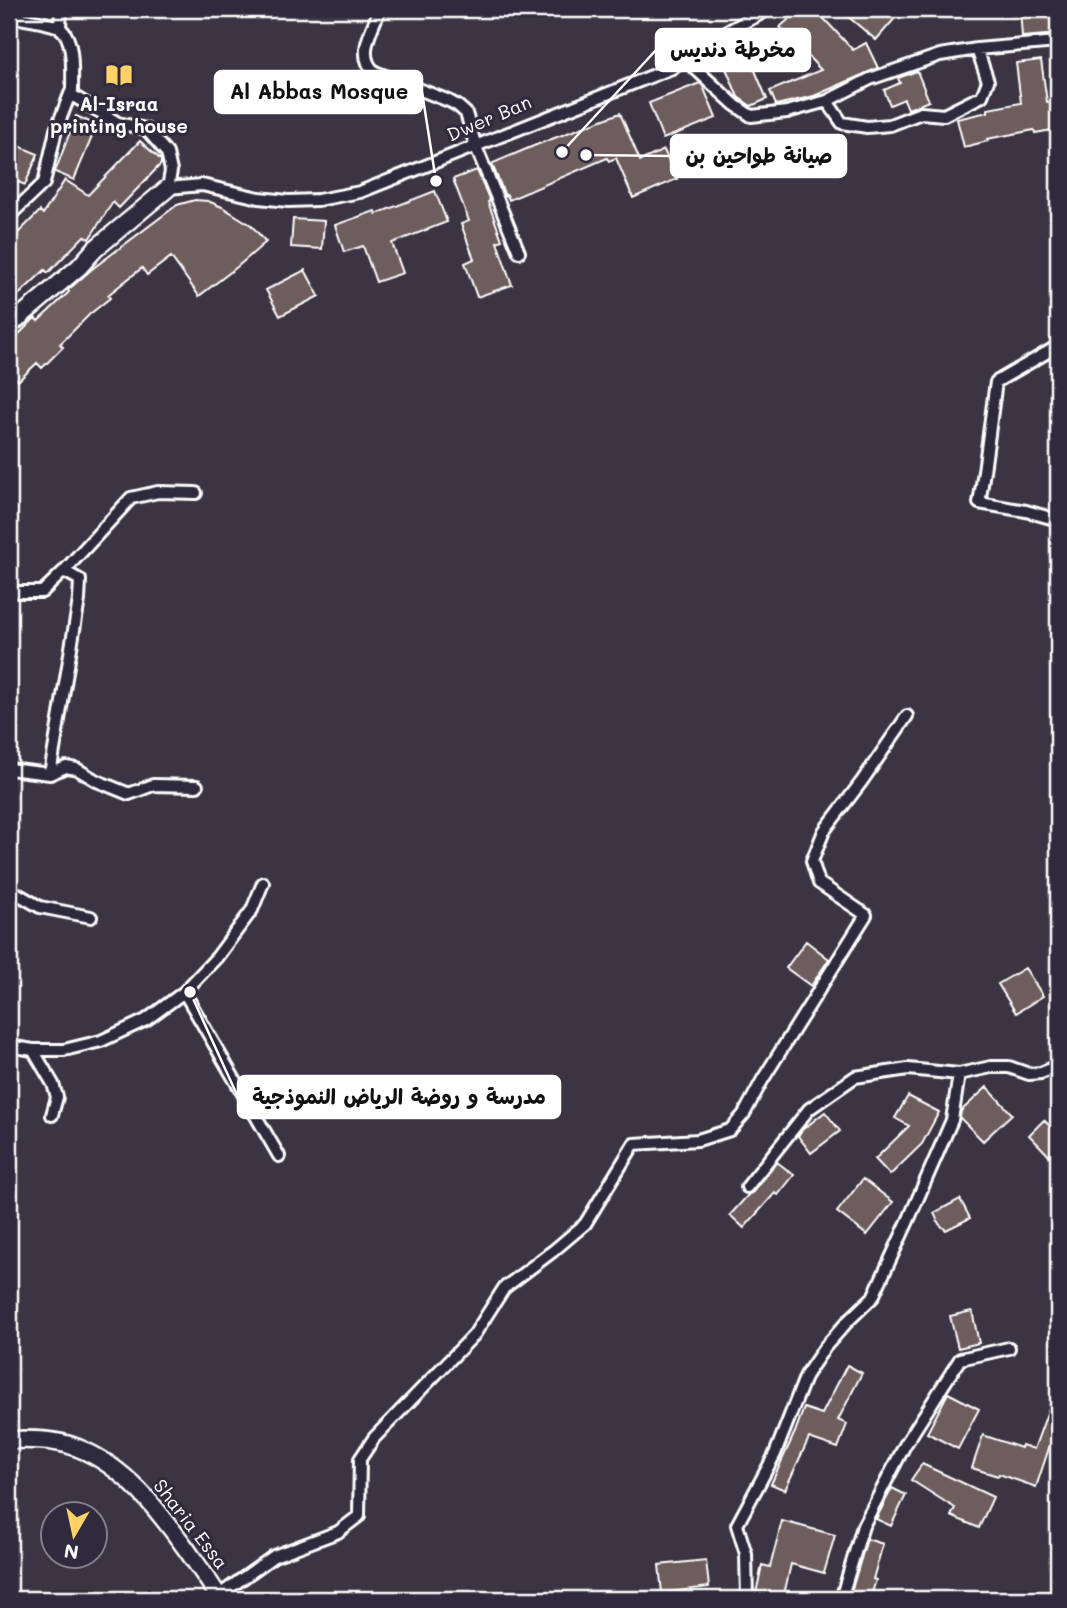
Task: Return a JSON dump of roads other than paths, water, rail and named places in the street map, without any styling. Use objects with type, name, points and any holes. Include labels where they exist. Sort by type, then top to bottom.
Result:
[{"type":"street","points":[[60,27],[61,9]]},
{"type":"street","points":[[380,9],[365,51],[366,61],[379,73],[458,106],[466,113],[476,147],[519,252]]},
{"type":"street","name":"Dwer Ban","points":[[168,188],[202,185],[288,201],[318,200],[360,192],[671,68],[708,42],[769,9]]},
{"type":"street","points":[[9,16],[60,27],[68,37],[71,51],[72,90],[56,130],[44,183],[9,216]]},
{"type":"street","points":[[686,60],[751,116],[787,112],[827,101],[870,79],[940,55],[1058,42]]},
{"type":"street","points":[[827,101],[842,122],[867,127],[890,125],[921,113],[944,115],[982,96],[988,81],[977,49]]},
{"type":"street","points":[[9,326],[168,188],[171,172],[167,153],[146,129],[118,123],[70,94]]},
{"type":"street","points":[[1058,346],[996,382],[979,503],[1058,520]]},
{"type":"street","points":[[9,592],[42,592],[131,498],[158,492],[196,493]]},
{"type":"street","points":[[50,774],[80,580],[64,571]]},
{"type":"street","points":[[219,1597],[274,1556],[338,1532],[359,1516],[360,1459],[374,1438],[474,1335],[504,1288],[585,1224],[634,1144],[698,1140],[730,1130],[744,1114],[866,915],[819,883],[812,860],[824,831],[907,716]]},
{"type":"street","points":[[9,769],[50,774],[66,767],[77,769],[97,781],[130,794],[153,785],[197,786]]},
{"type":"street","points":[[9,1046],[33,1050],[64,1050],[101,1041],[146,1020],[184,992],[217,957],[252,911],[263,883]]},
{"type":"street","points":[[9,889],[40,907],[91,917]]},
{"type":"street","points":[[184,992],[279,1156]]},
{"type":"street","points":[[33,1050],[53,1084],[57,1097],[52,1115]]},
{"type":"street","points":[[747,1186],[808,1109],[855,1077],[908,1069],[959,1074],[991,1067],[1009,1067],[1029,1074],[1041,1073],[1058,1066]]},
{"type":"street","points":[[747,1599],[746,1554],[737,1525],[775,1454],[806,1375],[825,1347],[873,1297],[952,1120],[959,1074]]},
{"type":"street","points":[[841,1599],[863,1526],[905,1445],[960,1359],[1009,1348]]},
{"type":"street","name":"Sharia Essa","points":[[9,1440],[40,1440],[69,1445],[86,1451],[113,1467],[159,1511],[219,1597]]},
{"type":"place","name":"Al-Israa printing house","points":[[119,75]]},
{"type":"place","name":"مخرطة دنديس","points":[[562,152]]},
{"type":"place","name":"صيانة طواحين بن","points":[[586,155]]},
{"type":"place","name":"Al Abbas Mosque","points":[[436,181]]},
{"type":"place","name":"مدرسة و روضة الرياض النموذجية","points":[[190,992]]}]
